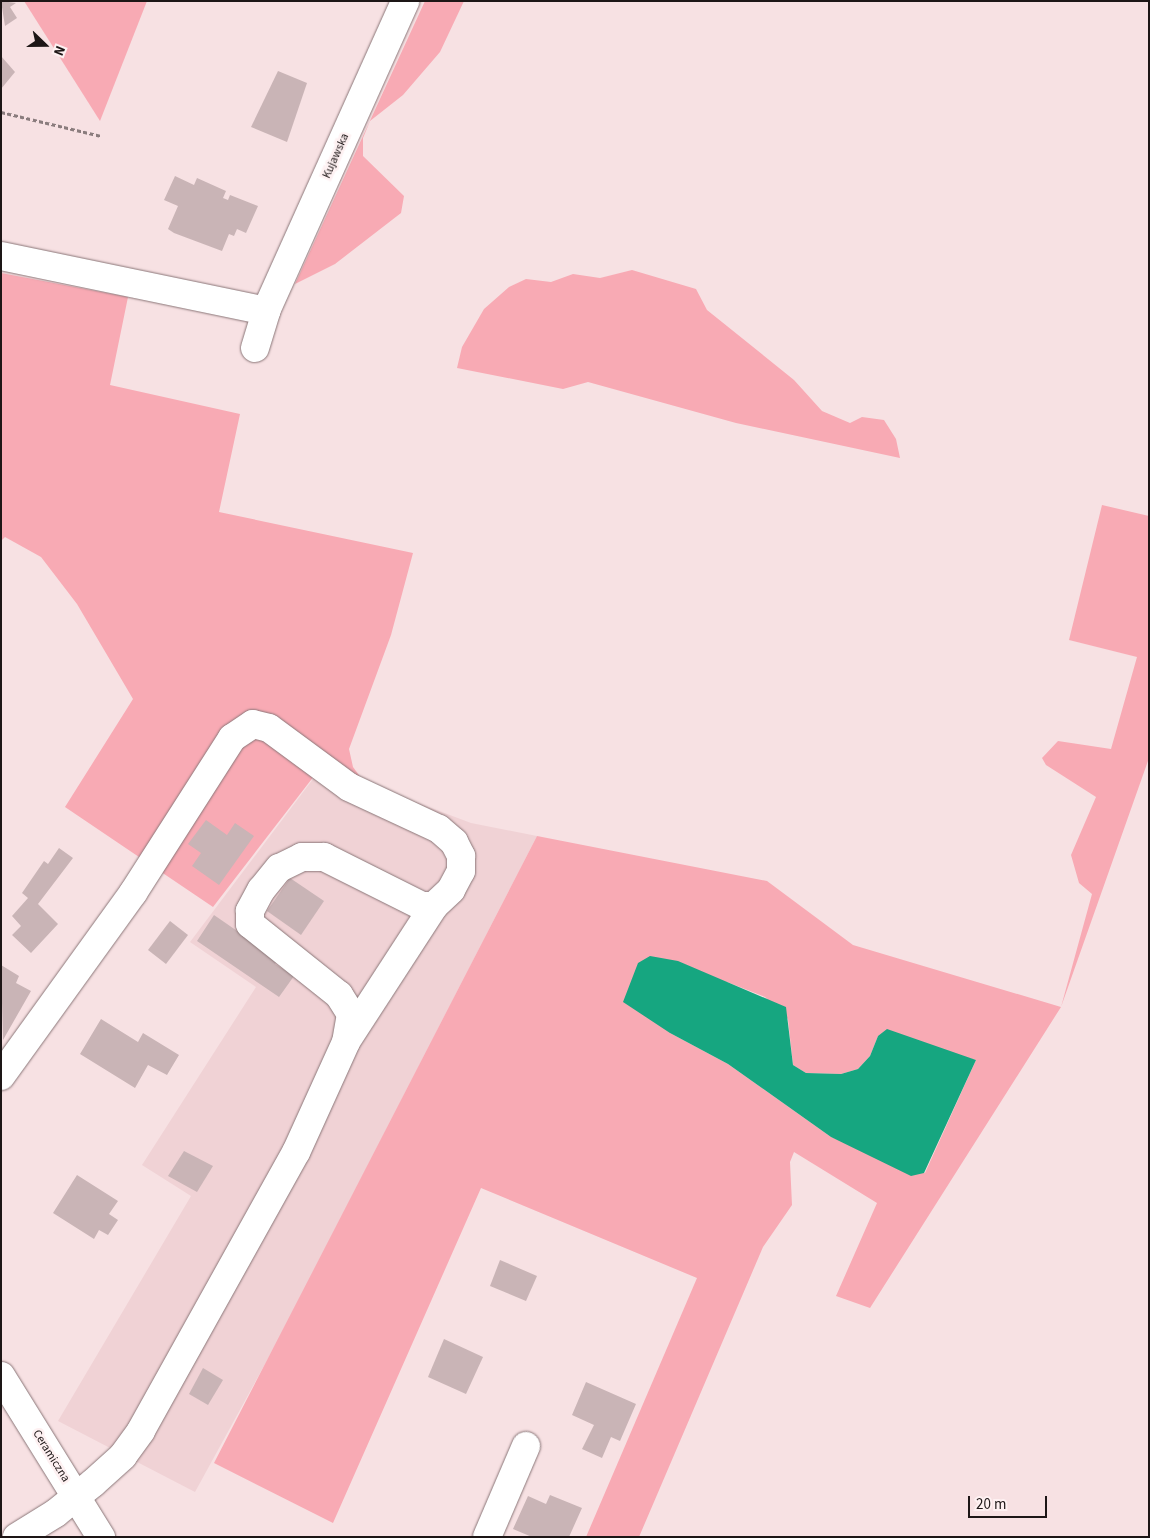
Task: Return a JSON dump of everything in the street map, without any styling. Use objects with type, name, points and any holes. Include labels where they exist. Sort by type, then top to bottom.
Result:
[{"type":"street","name":"Kujawska","points":[[255,348],[266,311],[405,1]]},
{"type":"street","points":[[1,256],[266,311]]},
{"type":"street","points":[[1,1076],[133,893],[232,738],[253,724],[269,728],[349,787],[439,829],[454,842],[461,856],[461,871],[451,890],[434,906],[346,1042],[296,1152],[141,1430],[123,1456],[77,1496],[17,1537]]},
{"type":"street","points":[[346,1042],[351,1014],[340,995],[250,924],[250,911],[261,890],[279,868],[302,857],[324,857],[422,906],[434,906]]},
{"type":"street","name":"Ceramiczna","points":[[1,1376],[101,1537]]},
{"type":"street","points":[[487,1537],[526,1446]]},
{"type":"path","points":[[1,112],[101,136]]},
{"type":"shaded area","points":[[24,1],[147,1],[100,121]]},
{"type":"shaded area","points":[[425,1],[464,1],[440,52],[403,95],[370,121],[363,138],[363,156],[404,196],[401,213],[335,264],[295,284]]},
{"type":"shaded area","points":[[632,270],[696,289],[707,310],[794,380],[822,411],[850,423],[862,417],[884,420],[896,439],[900,458],[736,423],[588,382],[563,389],[457,368],[462,347],[484,309],[509,287],[526,279],[551,282],[573,274],[600,278]]},
{"type":"shaded area","points":[[1,273],[128,297],[110,385],[240,414],[219,512],[413,553],[391,635],[349,749],[353,767],[367,786],[321,767],[213,907],[65,807],[133,699],[77,604],[41,557],[5,537],[1,541]]},
{"type":"shaded area","points":[[1102,505],[1149,516],[1149,758],[1061,1007],[1092,894],[1079,883],[1071,855],[1096,797],[1046,765],[1042,758],[1058,741],[1111,749],[1137,657],[1069,640]]},
{"type":"shaded area","points":[[322,767],[471,823],[537,836],[277,1342],[195,1492],[58,1421],[191,1196],[142,1165],[256,987],[190,942]]},
{"type":"shaded area","points":[[537,836],[767,881],[853,945],[1061,1007],[870,1308],[836,1296],[877,1203],[794,1152],[790,1162],[792,1205],[763,1247],[639,1537],[586,1537],[697,1278],[481,1188],[333,1523],[214,1463]],"holes":[[[727,982],[765,997],[788,1019],[793,1065],[806,1073],[841,1074],[858,1069],[870,1056],[878,1036],[976,1060],[925,1173],[831,1137],[728,1064],[670,1033]]]},
{"type":"shaded area","points":[[650,956],[678,961],[786,1007],[793,1065],[806,1073],[841,1074],[858,1069],[870,1056],[878,1036],[887,1029],[976,1060],[924,1173],[911,1176],[831,1137],[728,1064],[670,1033],[623,1002],[638,963]]},
{"type":"building","points":[[1,1],[16,3],[10,7],[17,18],[5,26]]},
{"type":"building","points":[[1,56],[15,72],[1,89]]},
{"type":"building","points":[[278,71],[307,83],[287,142],[251,127]]},
{"type":"building","points":[[175,176],[194,185],[197,178],[226,191],[223,198],[228,200],[230,195],[258,206],[246,233],[237,229],[234,236],[229,234],[222,251],[168,229],[178,206],[164,200]]},
{"type":"building","points":[[206,820],[227,835],[235,823],[254,836],[219,885],[192,866],[201,853],[188,844]]},
{"type":"building","points":[[59,848],[73,858],[38,904],[58,924],[31,953],[12,935],[21,926],[12,916],[28,898],[22,893],[44,861],[48,864]]},
{"type":"building","points":[[290,878],[324,901],[301,935],[267,911]]},
{"type":"building","points":[[214,915],[278,959],[275,964],[294,976],[279,997],[197,941]]},
{"type":"building","points":[[170,921],[188,935],[166,964],[148,950]]},
{"type":"building","points":[[1,965],[19,976],[16,983],[31,991],[3,1040]]},
{"type":"building","points":[[101,1019],[138,1042],[143,1033],[179,1055],[167,1075],[148,1065],[135,1088],[80,1054]]},
{"type":"building","points":[[184,1151],[213,1166],[197,1192],[168,1176]]},
{"type":"building","points":[[77,1175],[118,1201],[109,1214],[118,1220],[108,1235],[99,1230],[94,1239],[53,1213]]},
{"type":"building","points":[[500,1260],[537,1276],[526,1301],[490,1286]]},
{"type":"building","points":[[444,1339],[483,1357],[466,1394],[428,1377]]},
{"type":"building","points":[[203,1368],[223,1380],[208,1405],[189,1394]]},
{"type":"building","points":[[586,1382],[636,1404],[620,1441],[611,1437],[602,1458],[582,1449],[594,1425],[572,1415]]},
{"type":"building","points":[[550,1495],[582,1508],[569,1537],[532,1537],[513,1529],[528,1496],[546,1504]]}]
